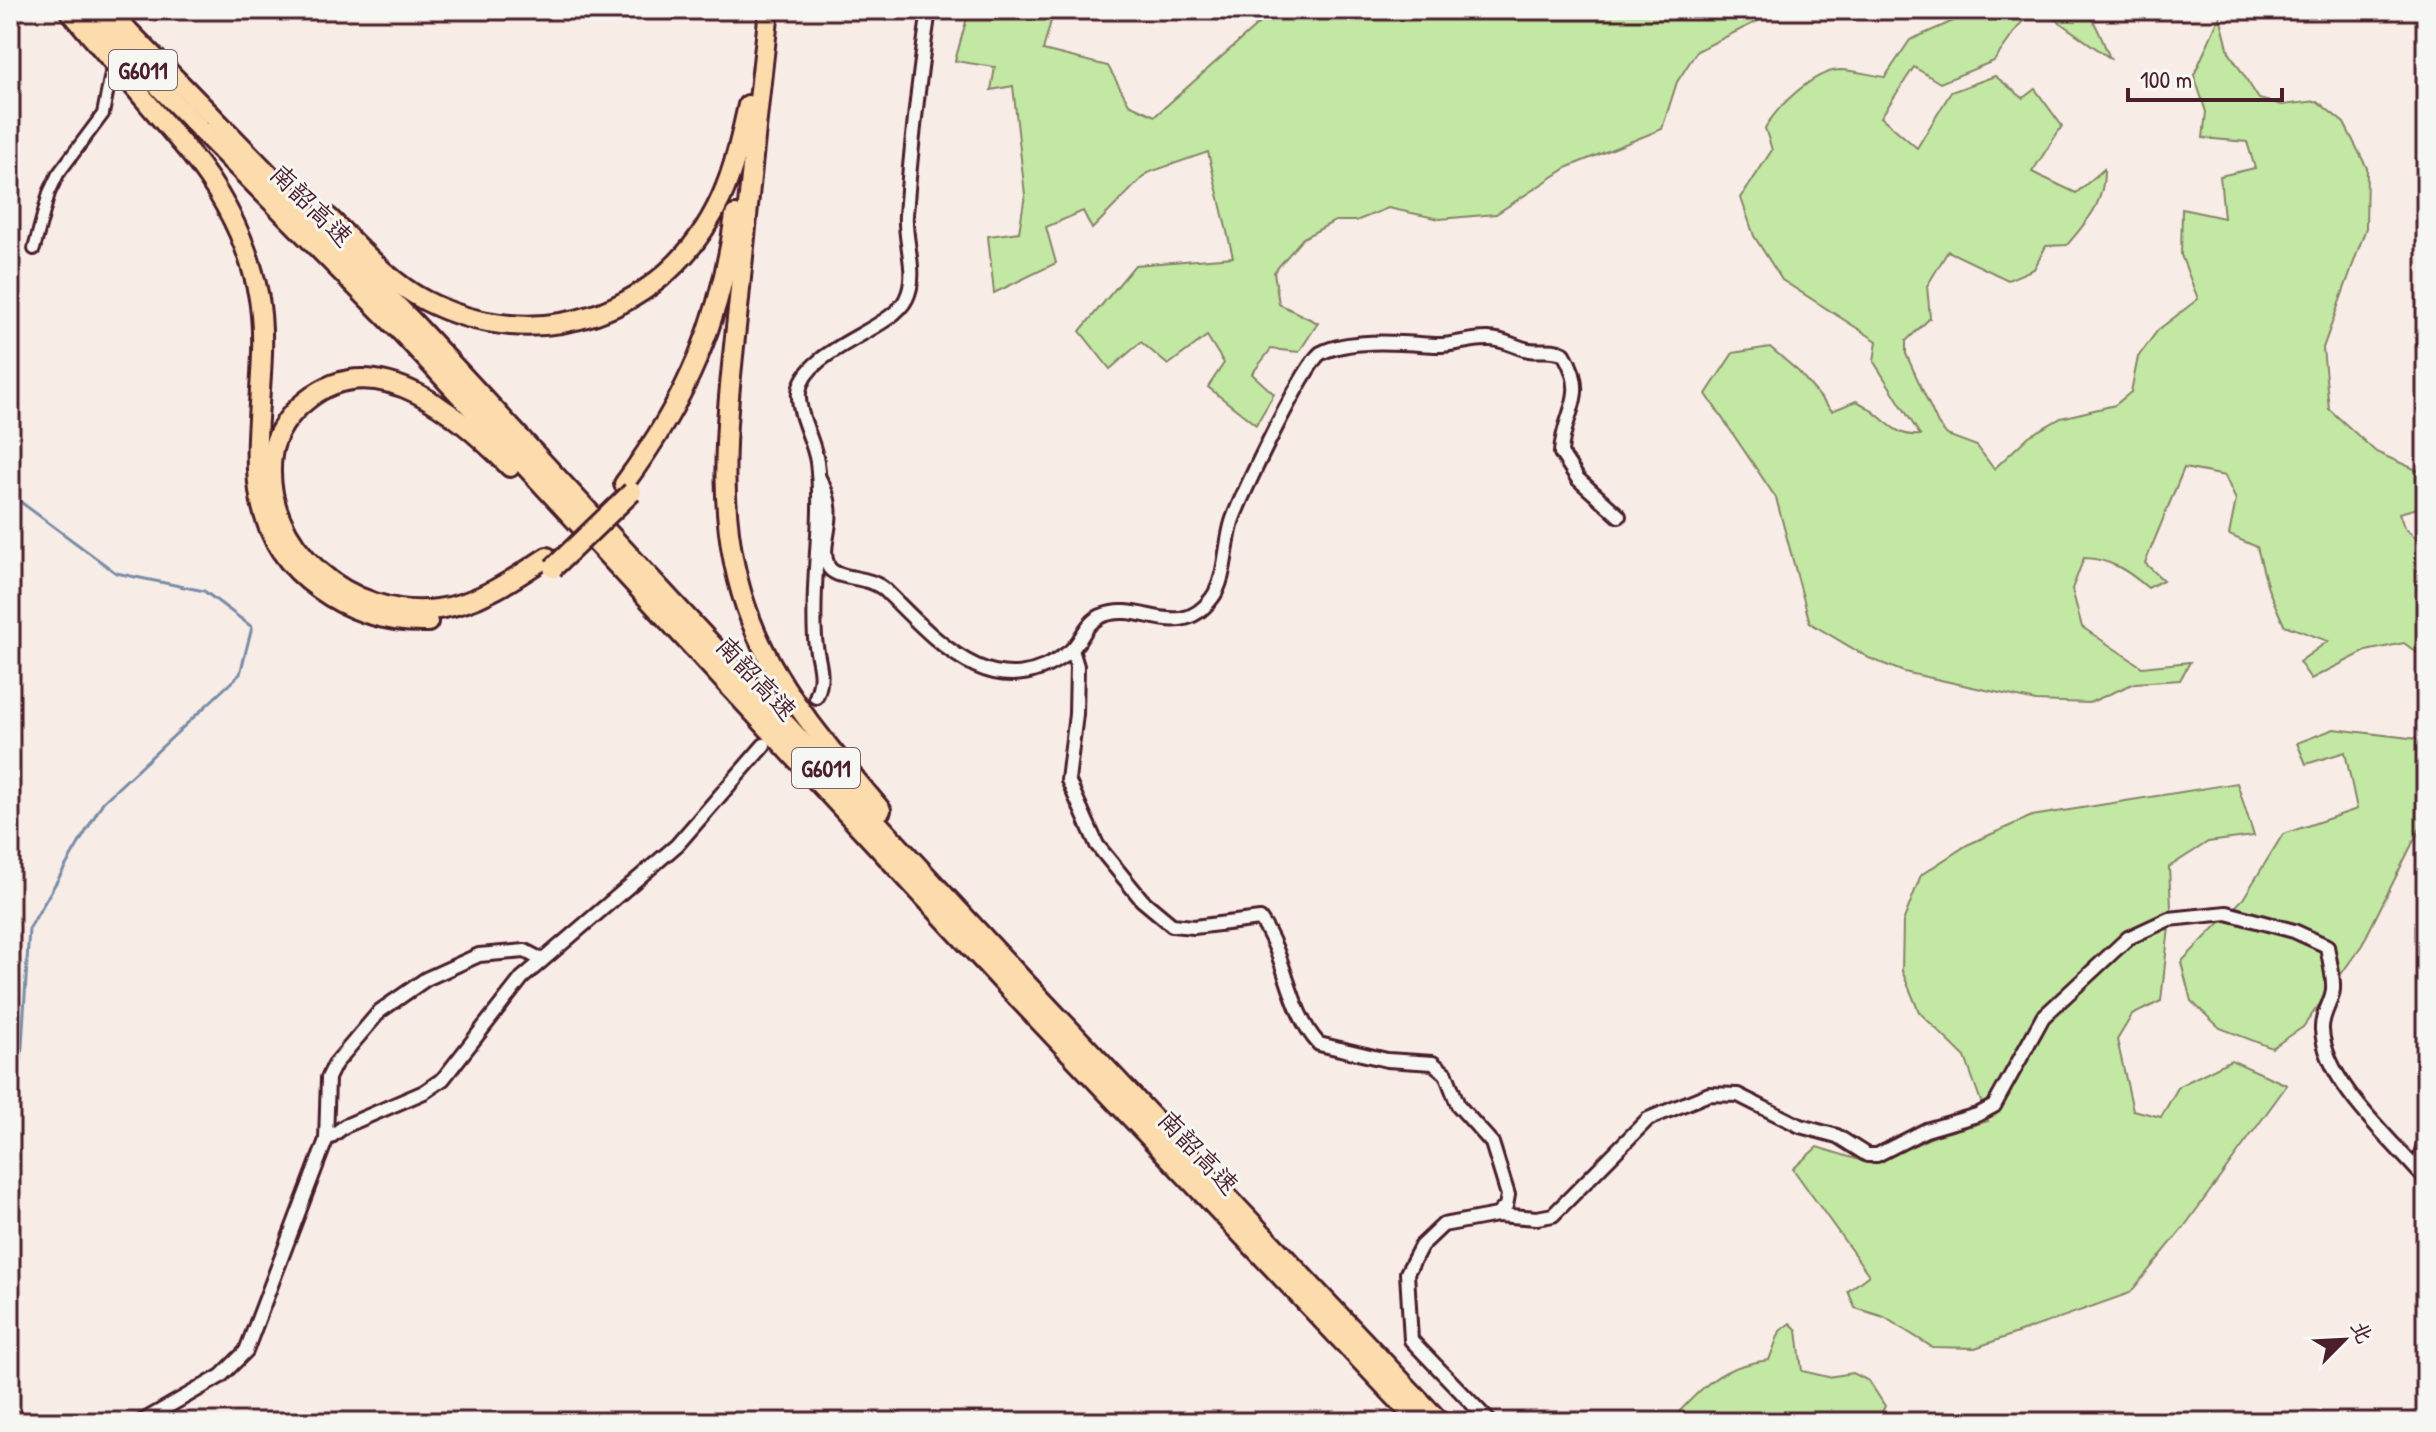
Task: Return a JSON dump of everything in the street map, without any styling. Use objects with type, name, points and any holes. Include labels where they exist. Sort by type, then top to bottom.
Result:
[{"type":"highway","points":[[69,10],[217,186],[247,253],[258,294],[262,342],[254,450],[257,489],[266,521],[282,550],[306,580],[336,601],[368,615],[403,623],[435,622],[474,612],[550,562],[628,488],[669,440],[697,389],[729,306],[745,238]]},
{"type":"highway","name":"南韶高速","points":[[84,10],[209,116],[414,323],[1024,981],[1440,1422]]},
{"type":"highway","points":[[110,10],[182,68],[209,116],[372,261],[420,298],[457,315],[500,327],[542,327],[577,320],[639,295],[684,254],[720,200],[741,137],[753,83]]},
{"type":"highway","points":[[628,488],[675,409],[711,329],[732,236],[761,10]]},
{"type":"highway","points":[[769,10],[726,420],[725,510],[732,560],[752,623],[805,716],[1024,981]]},
{"type":"highway","name":"南韶高速","points":[[209,116],[403,334],[737,695],[1419,1422]]},
{"type":"highway","points":[[550,562],[442,609],[412,611],[346,592],[318,571],[292,542],[277,510],[271,481],[272,452],[282,428],[295,409],[314,394],[338,384],[390,383],[423,394],[454,415],[494,450],[667,631],[737,695]]},
{"type":"street","points":[[34,249],[49,193],[58,174],[103,114],[122,10]]},
{"type":"street","points":[[816,697],[823,681],[815,640],[819,478],[815,448],[799,397],[800,387],[831,353],[898,313],[907,298],[911,279],[906,220],[913,128],[929,10]]},
{"type":"street","points":[[819,478],[832,511],[826,558],[837,575],[870,579],[938,642],[984,671],[1012,673],[1038,669],[1072,650],[1089,624],[1100,616],[1118,612],[1176,622],[1209,602],[1215,595],[1234,513],[1251,470],[1285,415],[1311,362],[1320,353],[1338,348],[1401,340],[1437,345],[1487,338],[1564,354],[1577,380],[1578,393],[1561,453],[1578,479],[1619,516]]},
{"type":"street","points":[[1072,650],[1077,666],[1076,714],[1068,780],[1105,856],[1142,900],[1172,925],[1194,927],[1260,919],[1270,932],[1301,1015],[1319,1044],[1369,1057],[1433,1063],[1446,1074],[1458,1105],[1492,1143],[1508,1195],[1506,1206],[1497,1215]]},
{"type":"street","points":[[326,1140],[345,1126],[424,1092],[443,1079],[498,1005],[542,960],[677,845],[764,745]]},
{"type":"street","points":[[1490,1422],[1411,1340],[1407,1273],[1421,1246],[1443,1225],[1497,1215],[1537,1218],[1553,1215],[1648,1119],[1709,1094],[1738,1095],[1800,1126],[1837,1136],[1867,1155],[1877,1155],[1926,1130],[1977,1115],[1994,1106],[2043,1017],[2128,938],[2169,919],[2200,913],[2227,913],[2327,946],[2333,990],[2322,1018],[2322,1034],[2329,1052],[2342,1082],[2426,1180]]},
{"type":"street","points":[[141,1422],[221,1376],[246,1351],[326,1140],[328,1078],[335,1064],[380,1011],[426,979],[479,955],[525,951],[542,960]]},
{"type":"street","points":[[2417,1169],[2426,1137]]},
{"type":"green space","points":[[957,10],[1054,10],[1043,50],[1108,66],[1129,104],[1155,116],[1274,10],[1780,10],[1697,51],[1677,82],[1662,129],[1568,167],[1496,214],[1440,219],[1388,208],[1356,221],[1335,221],[1303,238],[1274,272],[1279,304],[1318,323],[1299,352],[1271,349],[1252,374],[1274,394],[1256,425],[1208,387],[1224,363],[1207,336],[1168,365],[1141,342],[1110,369],[1080,331],[1135,265],[1233,257],[1208,152],[1147,173],[1092,229],[1083,211],[1046,227],[1056,263],[994,293],[988,236],[1019,232],[1025,195],[1013,86],[991,90],[995,67],[955,61],[968,14]]},
{"type":"green space","points":[[1978,10],[2037,10],[2021,23],[1994,61],[1940,83],[1914,67],[1881,117],[1917,148],[1951,92],[1995,76],[2023,98],[2035,89],[2062,126],[2032,172],[2076,193],[2104,169],[2104,181],[2094,210],[2082,227],[2067,245],[2046,246],[2034,269],[2008,280],[1948,251],[1927,286],[1930,318],[1906,341],[1906,354],[1938,424],[1947,435],[1977,446],[1994,469],[2029,436],[2061,418],[2115,405],[2131,392],[2138,357],[2158,330],[2198,299],[2181,255],[2182,209],[2224,218],[2220,176],[2255,168],[2247,142],[2203,138],[2206,112],[2194,75],[2220,16],[2229,52],[2259,99],[2282,105],[2317,101],[2344,123],[2367,168],[2366,228],[2323,348],[2329,409],[2376,452],[2421,472],[2422,507],[2399,513],[2404,527],[2420,542],[2426,542],[2424,658],[2404,643],[2366,651],[2311,679],[2299,662],[2328,641],[2284,625],[2268,589],[2257,547],[2229,535],[2236,500],[2225,476],[2184,468],[2145,563],[2163,580],[2148,588],[2119,567],[2084,558],[2072,589],[2082,627],[2142,667],[2190,662],[2180,680],[2135,683],[2089,703],[2036,701],[1904,672],[1869,658],[1810,623],[1776,498],[1706,394],[1733,353],[1770,347],[1799,372],[1832,411],[1856,401],[1901,432],[1920,435],[1874,362],[1877,341],[1782,280],[1754,236],[1741,198],[1772,150],[1765,128],[1778,110],[1808,83],[1840,70],[1885,77],[1910,40]]},
{"type":"green space","points":[[2042,10],[2072,11],[2088,16],[2110,58]]},
{"type":"green space","points":[[2334,729],[2426,740],[2426,816],[2362,945],[2303,1027],[2272,1048],[2220,1028],[2191,1001],[2181,962],[2243,899],[2283,834],[2357,809],[2345,752],[2306,764],[2297,743]]},
{"type":"green space","points":[[2237,783],[2254,836],[2208,842],[2169,867],[2171,908],[2161,1001],[2132,1015],[2117,1040],[2133,1110],[2161,1117],[2179,1086],[2231,1060],[2287,1085],[2184,1227],[2130,1293],[1975,1348],[1932,1347],[1884,1317],[1855,1308],[1848,1291],[1869,1275],[1793,1169],[1817,1147],[1872,1164],[1935,1136],[1988,1121],[1965,1057],[1919,1012],[1902,971],[1903,922],[1921,875],[1967,845],[2032,816]]},
{"type":"green space","points":[[1790,1323],[1797,1330],[1802,1371],[1828,1377],[1853,1373],[1869,1381],[1885,1406],[1879,1418],[1871,1421],[1856,1415],[1836,1422],[1669,1422],[1723,1373],[1769,1360],[1780,1331]]},
{"type":"waterway","points":[[10,494],[116,573],[204,591],[252,627],[240,674],[103,802],[29,929],[21,1062],[10,1074]]}]
